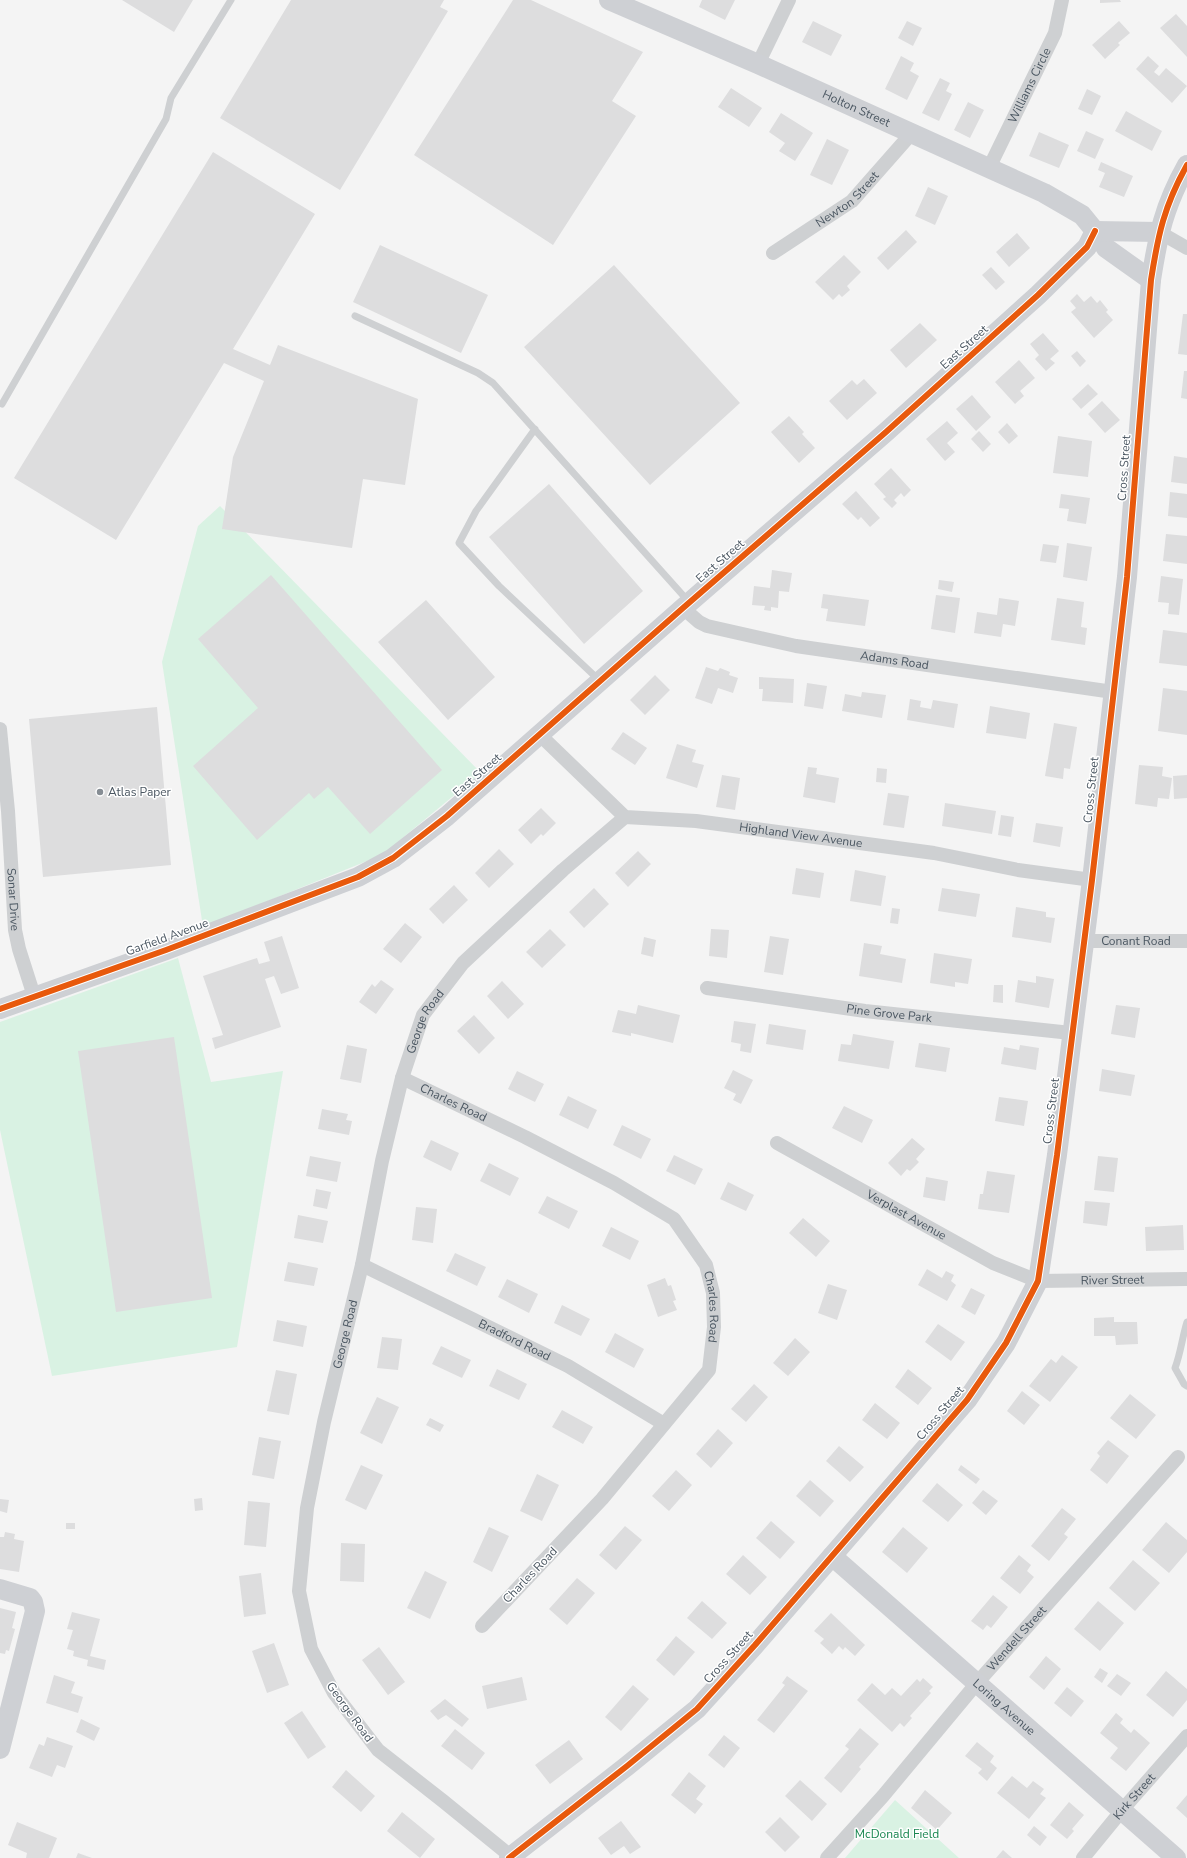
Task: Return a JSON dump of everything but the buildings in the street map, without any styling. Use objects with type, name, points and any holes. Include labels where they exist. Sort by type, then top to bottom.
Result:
[{"type":"street","name":"Holton Street","points":[[608,0],[758,64],[1050,196],[1082,215],[1106,248],[1151,280]]},
{"type":"street","points":[[758,64],[789,0]]},
{"type":"street","name":"Williams Circle","points":[[989,168],[1055,33],[1062,0]]},
{"type":"street","name":"Newton Street","points":[[773,253],[852,201],[911,134]]},
{"type":"street","name":"Cross Street","points":[[511,1857],[627,1766],[697,1708],[832,1556],[967,1400],[1006,1343],[1038,1280],[1057,1155],[1071,1033],[1092,880],[1126,577],[1151,280],[1159,232],[1173,192],[1187,165]]},
{"type":"street","points":[[1095,231],[1159,232],[1187,248]]},
{"type":"street","name":"East Street","points":[[340,884],[367,873],[393,858],[447,816],[686,605],[886,432],[1038,295],[1086,247],[1095,231]]},
{"type":"street","name":"Adams Road","points":[[686,605],[699,622],[707,626],[796,646],[1113,692]]},
{"type":"street","name":"Sonar Drive","points":[[0,728],[8,812],[15,930],[19,949],[34,996]]},
{"type":"street","points":[[540,735],[625,817]]},
{"type":"street","name":"Highland View Avenue","points":[[625,817],[696,821],[934,853],[1018,870],[1092,880]]},
{"type":"street","name":"George Road","points":[[511,1857],[444,1800],[378,1750],[334,1693],[311,1649],[299,1591],[307,1508],[326,1414],[362,1265],[382,1161],[402,1078],[422,1015],[463,963],[563,870],[625,817]]},
{"type":"street","name":"Garfield Avenue","points":[[0,1009],[166,950],[340,884]]},
{"type":"street","name":"Conant Road","points":[[1084,941],[1187,941]]},
{"type":"street","name":"Pine Grove Park","points":[[707,988],[865,1011],[1071,1033]]},
{"type":"street","name":"Charles Road","points":[[402,1078],[525,1137],[614,1183],[674,1219],[706,1265],[713,1293],[714,1327],[708,1370],[602,1499],[482,1626]]},
{"type":"street","name":"Verplast Avenue","points":[[777,1143],[993,1263],[1038,1280]]},
{"type":"street","name":"Bradford Road","points":[[362,1265],[568,1366],[664,1424]]},
{"type":"street","name":"River Street","points":[[1038,1280],[1187,1280]]},
{"type":"street","name":"Wendell Street","points":[[827,1858],[883,1796],[977,1683],[1178,1457]]},
{"type":"street","name":"Loring Avenue","points":[[832,1556],[1123,1809],[1176,1858]]},
{"type":"street","points":[[0,1589],[27,1597],[33,1602],[35,1614],[0,1749]]},
{"type":"street","name":"Kirk Street","points":[[1083,1858],[1123,1809],[1187,1736]]},
{"type":"lane","points":[[2,404],[166,119],[171,98],[231,0]]},
{"type":"lane","points":[[355,316],[483,376],[498,388],[686,605]]},
{"type":"lane","points":[[535,429],[476,511],[458,543],[499,586],[600,681]]},
{"type":"lane","points":[[1187,1322],[1183,1334],[1182,1349],[1175,1368],[1184,1384],[1187,1386]]},
{"type":"green space","points":[[220,506],[481,773],[382,855],[203,927],[162,662],[198,526]]},
{"type":"green space","points":[[178,958],[211,1082],[283,1071],[237,1347],[52,1376],[0,1130],[0,1022]]},
{"type":"green space","name":"McDonald Field","points":[[895,1800],[959,1858],[845,1858]]},
{"type":"cycle path","points":[[509,1858],[697,1709],[755,1645],[967,1400],[1006,1343],[1038,1281],[1057,1155],[1092,880],[1127,577],[1151,280],[1159,235],[1167,208],[1187,165]]},
{"type":"cycle path","points":[[0,1009],[166,950],[358,877],[393,858],[447,816],[886,432],[1038,295],[1087,247],[1095,231]]},
{"type":"place","name":"Atlas Paper","points":[[100,792]]}]
